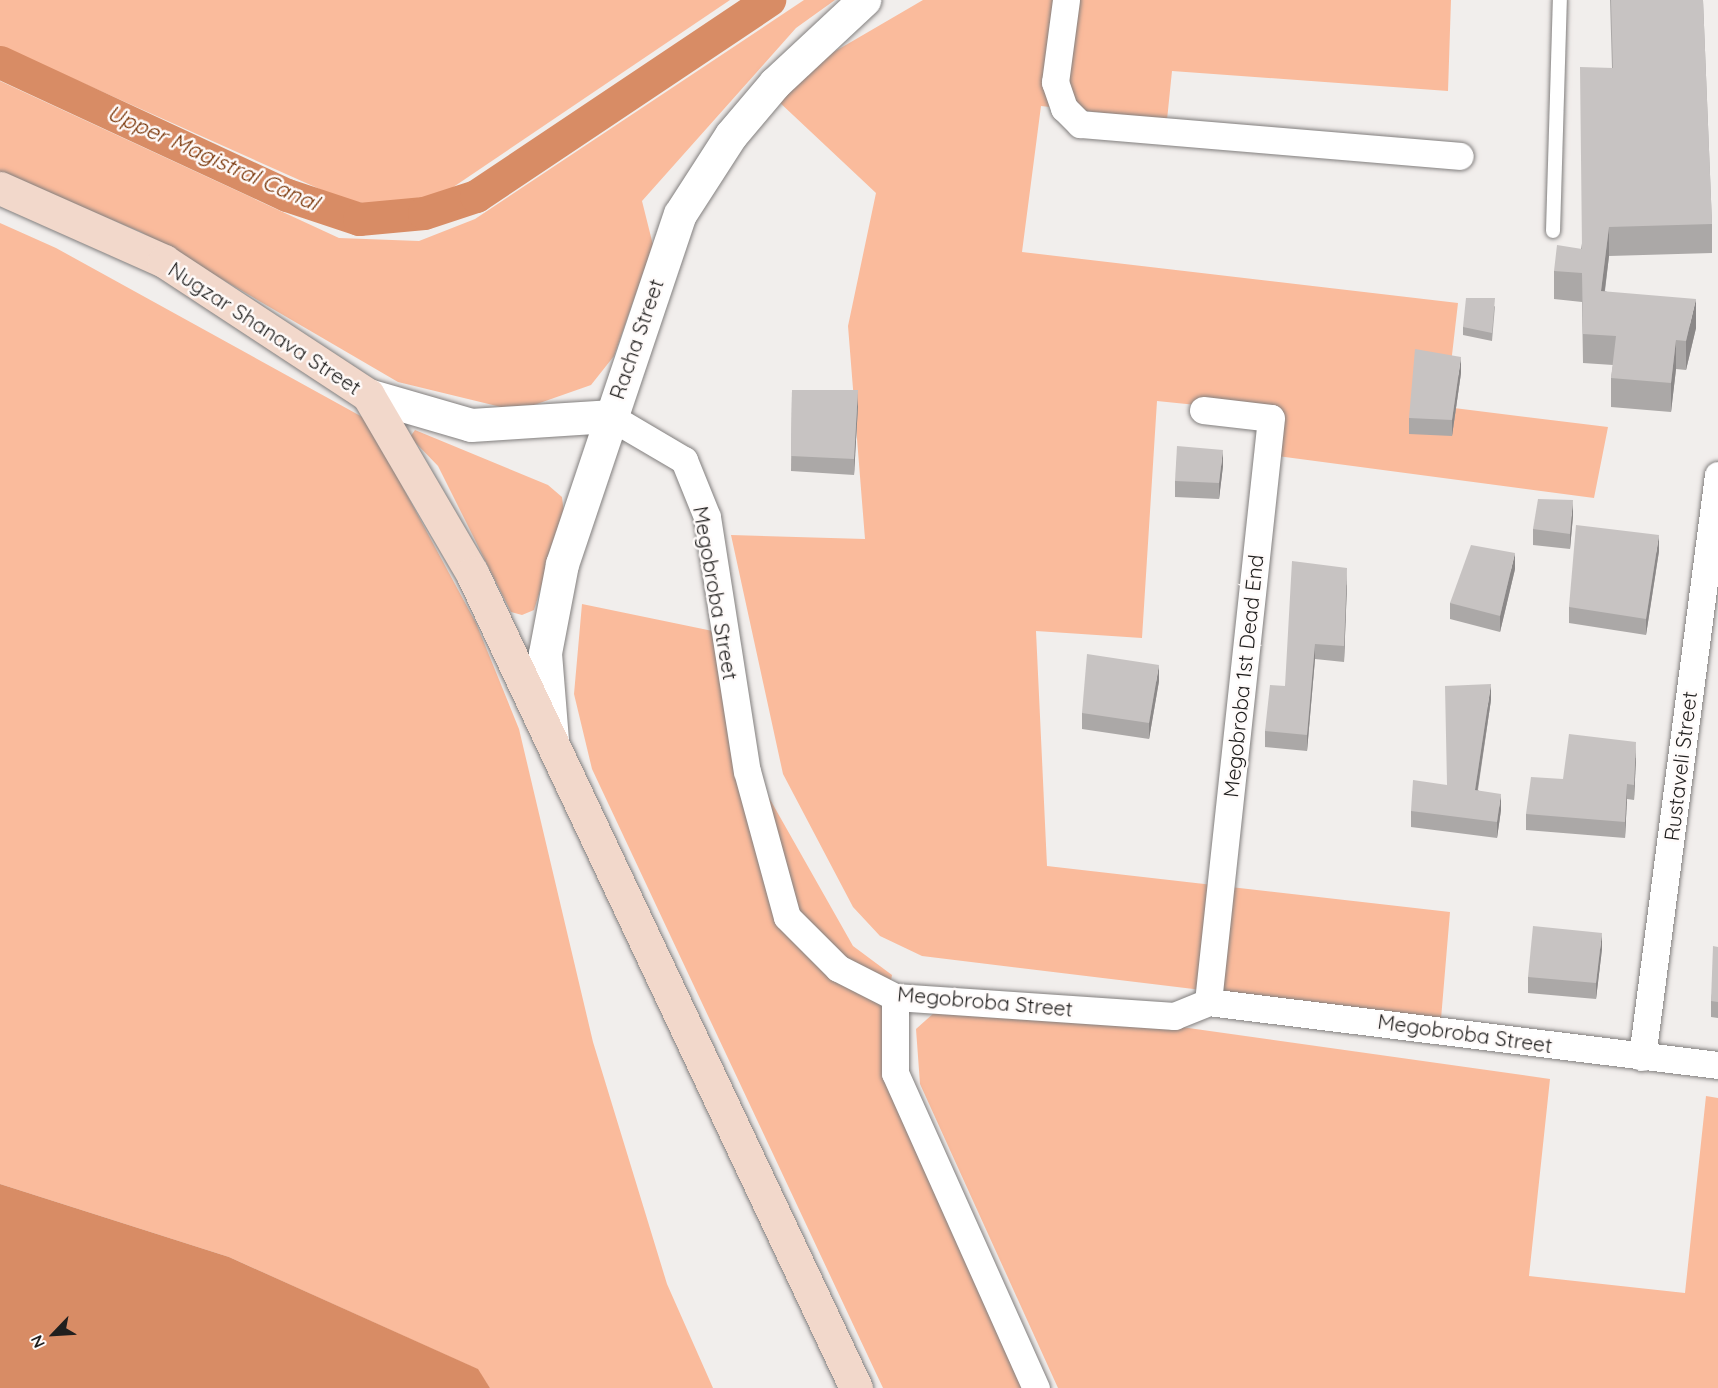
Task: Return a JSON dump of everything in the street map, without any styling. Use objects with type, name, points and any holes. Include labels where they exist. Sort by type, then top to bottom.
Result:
[{"type":"main road","name":"Nugzar Shanava Street","points":[[0,188],[164,261],[368,395],[428,489],[553,743],[856,1388]]},
{"type":"street","name":"Racha Street","points":[[553,743],[545,653],[562,564],[609,416],[680,214],[730,135],[775,83],[864,0]]},
{"type":"street","points":[[1066,0],[1055,82],[1064,108],[1080,124],[1460,156]]},
{"type":"street","points":[[368,395],[471,425],[609,416]]},
{"type":"street","name":"Megobroba 1st Dead End","points":[[1203,410],[1271,418],[1208,1002]]},
{"type":"street","name":"Megobroba Street","points":[[609,416],[684,460],[707,517],[747,771],[787,917],[838,968],[895,997],[1174,1016],[1208,1002],[1718,1065]]},
{"type":"street","name":"Rustaveli Street","points":[[1642,1057],[1718,475]]},
{"type":"street","points":[[895,997],[895,1073],[1036,1388]]},
{"type":"lane","points":[[1553,231],[1560,0]]},
{"type":"shaded area","points":[[0,0],[730,0],[443,194],[373,205],[342,199],[0,46]]},
{"type":"shaded area","points":[[804,0],[835,0],[796,28],[642,201],[653,245],[614,356],[591,385],[534,405],[501,407],[398,382],[141,232],[0,173],[0,81],[339,238],[419,241],[475,219]]},
{"type":"shaded area","points":[[923,0],[1451,0],[1448,91],[1172,71],[1167,120],[1041,106],[1022,252],[1458,303],[1446,407],[1608,427],[1594,498],[1254,453],[1265,412],[1157,401],[1142,638],[1036,631],[1047,866],[1450,912],[1441,1019],[922,956],[880,936],[853,907],[783,774],[731,535],[865,539],[848,326],[876,193],[777,100],[827,56]]},
{"type":"shaded area","points":[[0,223],[56,248],[366,419],[476,623],[519,729],[593,1042],[667,1284],[713,1388],[490,1388],[477,1369],[229,1257],[0,1184]]},
{"type":"shaded area","points":[[415,430],[548,485],[562,497],[564,513],[534,610],[522,615],[511,612],[438,466],[410,437]]},
{"type":"shaded area","points":[[582,604],[732,635],[755,773],[853,946],[892,975],[883,1026],[1027,1388],[883,1388],[592,769],[574,694]]},
{"type":"shaded area","points":[[954,995],[1550,1079],[1529,1276],[1685,1293],[1706,1096],[1718,1098],[1718,1388],[1058,1388],[920,1084],[916,1029]]},
{"type":"shaded area","points":[[0,1184],[229,1257],[478,1369],[490,1388],[0,1388]]},
{"type":"building","points":[[1611,0],[1703,0],[1712,224],[1609,227],[1601,291],[1696,299],[1686,341],[1676,340],[1671,383],[1611,378],[1616,336],[1583,334],[1582,273],[1554,271],[1557,245],[1582,249],[1580,67],[1613,68]]},
{"type":"building","points":[[1466,298],[1495,298],[1492,333],[1463,327]]},
{"type":"building","points":[[1415,349],[1461,357],[1452,420],[1409,418]]},
{"type":"building","points":[[792,390],[858,390],[854,459],[791,456]]},
{"type":"building","points":[[1177,446],[1223,450],[1219,483],[1175,481]]},
{"type":"building","points":[[1538,499],[1573,500],[1570,534],[1533,529]]},
{"type":"building","points":[[1576,525],[1659,535],[1646,619],[1569,607]]},
{"type":"building","points":[[1471,545],[1515,553],[1500,616],[1450,603]]},
{"type":"building","points":[[1292,561],[1347,568],[1344,646],[1315,644],[1307,735],[1265,731],[1270,685],[1285,686]]},
{"type":"building","points":[[1087,654],[1159,665],[1149,723],[1082,713]]},
{"type":"building","points":[[1491,684],[1475,790],[1501,794],[1497,822],[1411,811],[1413,780],[1447,785],[1445,686]]},
{"type":"building","points":[[1569,734],[1636,742],[1634,785],[1627,784],[1625,822],[1526,814],[1531,777],[1563,779]]},
{"type":"building","points":[[1533,926],[1602,933],[1596,983],[1528,977]]},
{"type":"building","points":[[1713,946],[1718,947],[1718,1002],[1711,1001]]},
{"type":"waterway","name":"Upper Magistral Canal","points":[[0,62],[287,195],[359,219],[424,213],[476,196],[769,0]]}]
